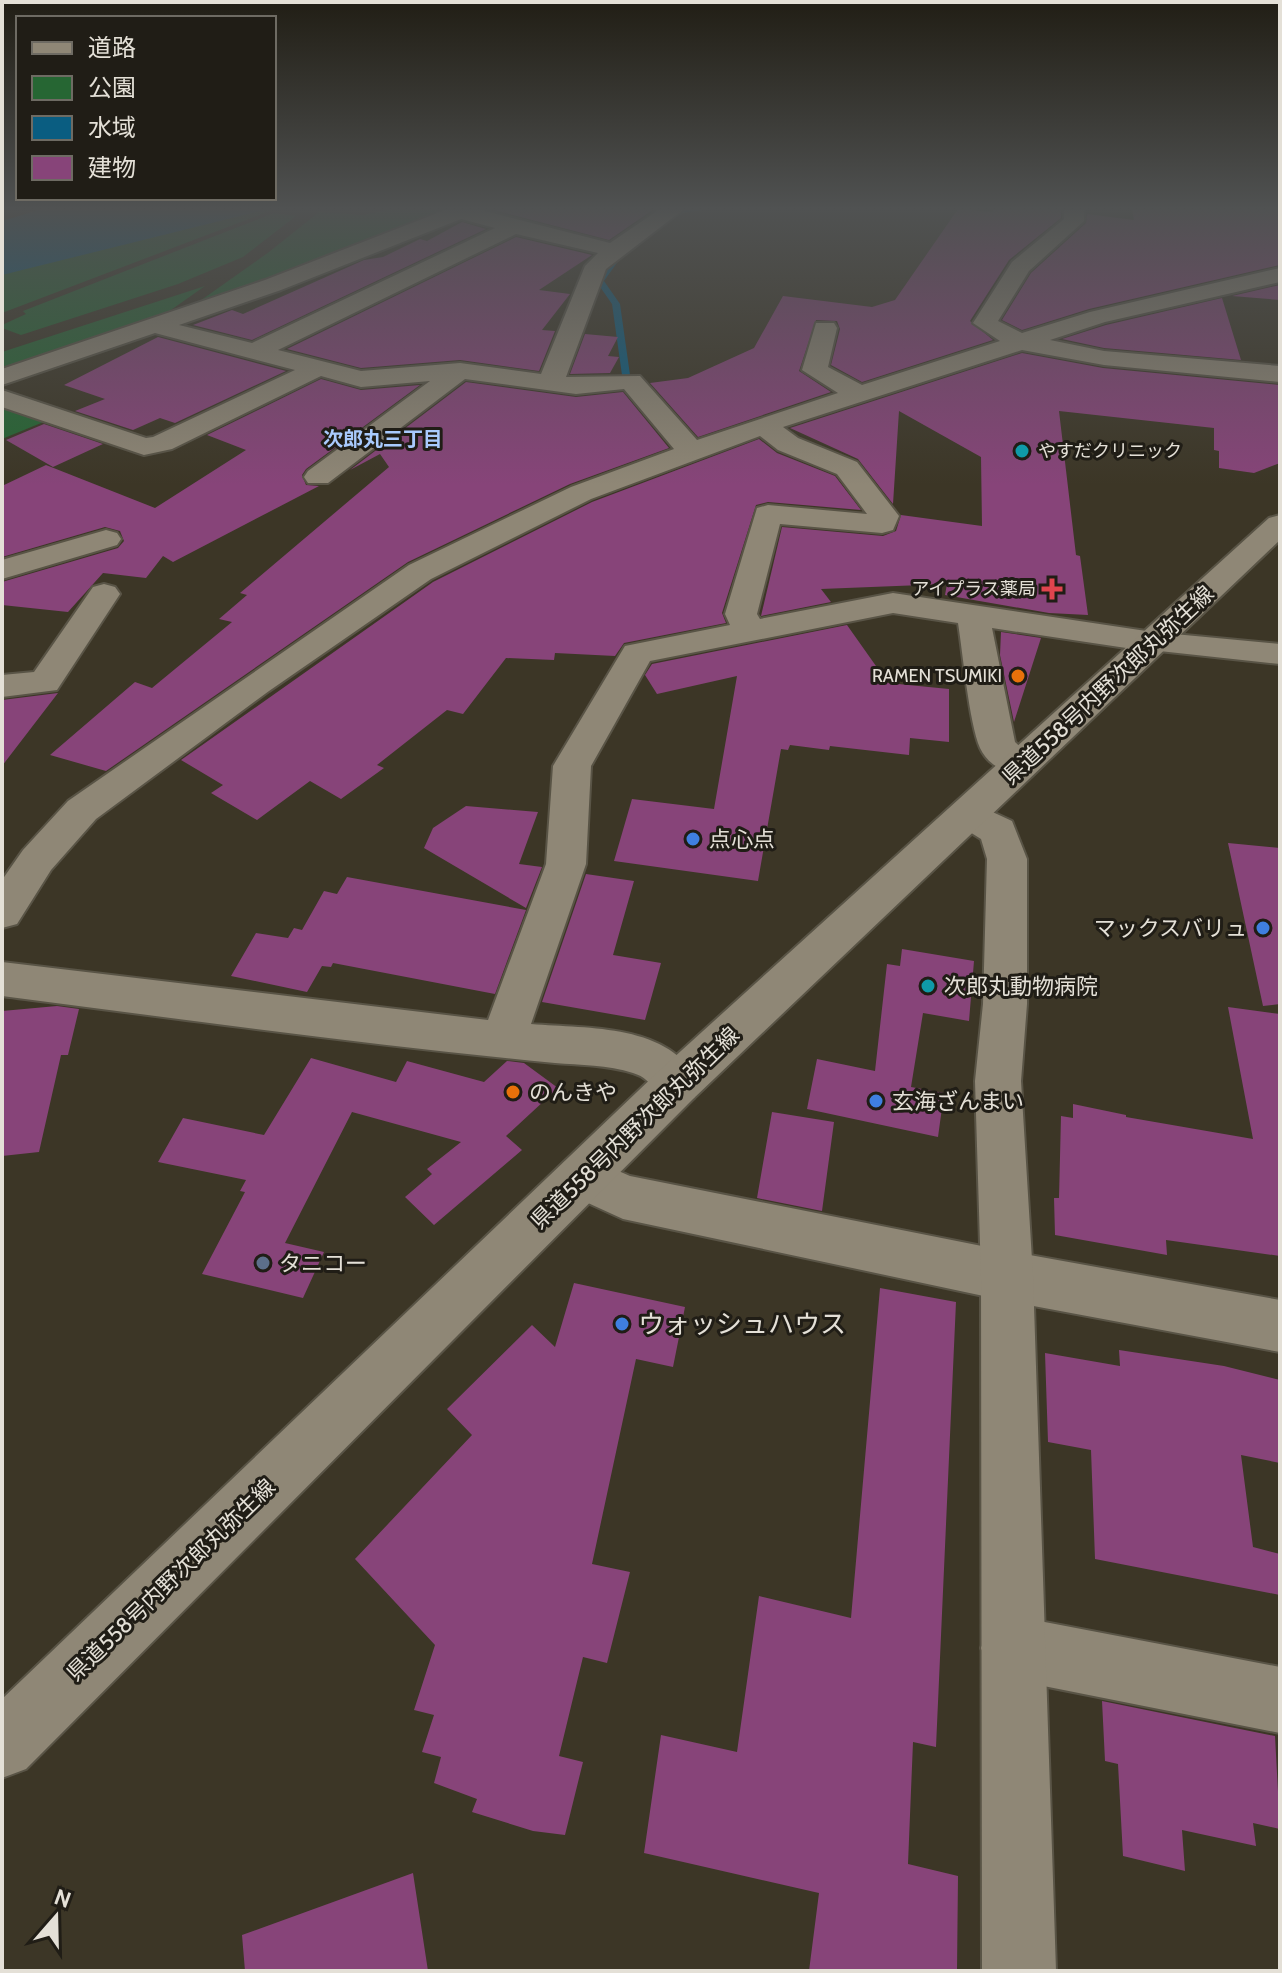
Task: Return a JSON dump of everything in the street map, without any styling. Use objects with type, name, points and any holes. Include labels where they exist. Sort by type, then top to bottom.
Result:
[{"type":"street","points":[[2,377],[225,301]]},
{"type":"street","points":[[254,352],[360,301]]},
{"type":"street","points":[[551,382],[582,301]]},
{"type":"street","points":[[999,301],[985,323],[1020,342],[1104,358],[1280,374]]},
{"type":"street","points":[[2,913],[37,860],[82,810],[257,683],[420,572],[581,493],[764,426],[1098,317],[1167,301]]},
{"type":"street","points":[[155,326],[361,379],[460,371],[576,386],[631,381],[682,437],[690,453]]},
{"type":"street","points":[[825,328],[815,370],[860,394]]},
{"type":"street","points":[[2,398],[130,446],[144,447],[162,443],[318,368]]},
{"type":"street","points":[[318,477],[460,371]]},
{"type":"street","points":[[749,631],[741,614],[768,514],[882,524],[884,516],[847,468],[788,444],[764,426]]},
{"type":"street","name":"県道558号内野次郎丸弥生線","points":[[2,1745],[677,1084],[971,815],[1020,764],[1280,524]]},
{"type":"street","points":[[2,570],[106,539]]},
{"type":"street","points":[[2,686],[45,682],[104,594]]},
{"type":"street","points":[[502,1042],[566,864],[572,766],[637,653],[893,603],[1153,642],[1280,654]]},
{"type":"street","points":[[973,616],[998,747],[1020,764]]},
{"type":"street","points":[[971,815],[998,831],[1007,859],[1005,1004],[998,1081],[1007,1276],[1019,1971]]},
{"type":"street","points":[[2,979],[502,1042],[613,1050],[651,1058],[677,1084]]},
{"type":"street","points":[[582,1177],[623,1197],[1007,1276],[1280,1326]]},
{"type":"street","points":[[1013,1648],[1280,1700]]},
{"type":"green space","points":[[2,301],[33,301],[2,313]]},
{"type":"green space","points":[[48,301],[125,301],[21,335],[2,328],[2,325],[26,314],[23,311]]},
{"type":"green space","points":[[159,301],[184,301],[161,317],[2,370],[2,352]]},
{"type":"green space","points":[[2,403],[46,421],[2,439]]},
{"type":"building","points":[[272,301],[334,301],[252,340],[193,325],[232,310],[243,314]]},
{"type":"building","points":[[385,301],[564,301],[542,330],[555,331],[539,371],[460,360],[361,368],[287,349]]},
{"type":"building","points":[[780,301],[824,301],[872,307],[891,301],[983,301],[970,321],[993,340],[862,382],[831,365],[840,329],[837,321],[816,320],[799,371],[831,392],[698,437],[650,383],[688,378],[754,348]]},
{"type":"building","points":[[1014,301],[1123,301],[1022,330],[1002,320]]},
{"type":"building","points":[[1209,301],[1223,301],[1241,360],[1104,348],[1062,339],[1106,325]]},
{"type":"building","points":[[585,334],[618,337],[608,356],[619,357],[610,373],[570,374]]},
{"type":"building","points":[[158,337],[286,371],[175,423],[160,418],[133,430],[75,411],[105,399],[64,385]]},
{"type":"building","points":[[1022,353],[1103,368],[1280,385],[1280,463],[1254,473],[1219,468],[1219,451],[1214,450],[1214,428],[1059,411],[1076,555],[1080,556],[1088,615],[1049,613],[945,595],[947,584],[821,589],[831,602],[761,616],[782,527],[883,536],[896,531],[901,515],[982,526],[981,457],[899,411],[893,504],[858,459],[790,428]]},
{"type":"building","points":[[321,379],[361,390],[420,385],[306,469],[302,475],[306,485],[319,486],[173,562],[163,556],[146,578],[103,573],[68,612],[2,605],[2,582],[118,548],[124,541],[120,531],[105,527],[2,557],[2,486],[46,465],[155,508],[246,450],[207,435]]},
{"type":"building","points":[[466,382],[576,397],[623,392],[669,448],[570,484],[408,562],[106,771],[50,755],[135,682],[152,688],[232,622],[219,619],[247,595],[240,593],[389,467],[380,454],[350,470]]},
{"type":"building","points":[[44,424],[103,444],[53,467],[6,440]]},
{"type":"building","points":[[759,439],[777,453],[835,476],[861,510],[768,502],[756,505],[722,613],[726,623],[624,643],[615,656],[555,653],[554,660],[506,658],[463,714],[447,710],[377,765],[384,768],[341,799],[310,781],[257,820],[211,793],[223,785],[181,760],[433,582],[592,502]]},
{"type":"building","points":[[847,625],[888,683],[949,689],[949,742],[910,738],[909,755],[830,746],[829,750],[790,745],[788,750],[781,749],[758,881],[614,861],[632,799],[714,809],[737,676],[657,694],[645,675],[652,664]]},
{"type":"building","points":[[1001,632],[1041,638],[1014,722],[1000,655]]},
{"type":"building","points":[[58,693],[2,766],[2,700]]},
{"type":"building","points":[[466,806],[538,812],[519,864],[542,867],[526,908],[424,848],[433,828]]},
{"type":"building","points":[[1228,843],[1280,848],[1280,1004],[1263,1006]]},
{"type":"building","points":[[586,874],[634,881],[613,955],[661,963],[645,1020],[542,1002]]},
{"type":"building","points":[[347,877],[526,910],[495,994],[333,963],[331,967],[322,966],[307,992],[231,976],[256,933],[288,938],[294,928],[302,930],[324,891],[337,894]]},
{"type":"building","points":[[902,949],[974,961],[969,1021],[923,1013],[911,1087],[944,1093],[938,1137],[807,1109],[817,1059],[875,1071],[887,964],[900,966]]},
{"type":"building","points":[[57,1006],[79,1009],[68,1055],[61,1055],[39,1152],[2,1156],[2,1011]]},
{"type":"building","points":[[1228,1007],[1280,1014],[1280,1256],[1166,1240],[1167,1255],[1055,1235],[1054,1198],[1059,1198],[1061,1116],[1073,1118],[1073,1104],[1126,1117],[1253,1139]]},
{"type":"building","points":[[311,1058],[396,1082],[407,1061],[484,1082],[507,1061],[524,1063],[558,1088],[506,1136],[522,1150],[434,1225],[405,1197],[432,1174],[427,1169],[461,1142],[352,1112],[285,1243],[324,1252],[303,1298],[202,1274],[245,1192],[240,1191],[246,1180],[158,1162],[183,1118],[264,1135]]},
{"type":"building","points":[[772,1112],[834,1122],[822,1211],[757,1198]]},
{"type":"building","points":[[574,1283],[685,1307],[673,1367],[636,1359],[592,1564],[630,1572],[607,1663],[583,1657],[559,1756],[583,1762],[565,1835],[533,1831],[472,1812],[477,1799],[434,1783],[441,1757],[422,1752],[434,1715],[414,1710],[435,1645],[355,1559],[472,1435],[447,1409],[532,1325],[555,1347]]},
{"type":"building","points":[[880,1288],[956,1302],[936,1747],[913,1742],[908,1864],[958,1876],[957,1971],[809,1971],[819,1893],[644,1853],[661,1735],[737,1752],[759,1596],[851,1618]]},
{"type":"building","points":[[1119,1350],[1224,1366],[1280,1380],[1280,1463],[1241,1455],[1253,1547],[1280,1554],[1280,1595],[1095,1559],[1091,1450],[1048,1442],[1045,1353],[1120,1366]]},
{"type":"building","points":[[1102,1701],[1275,1736],[1280,1829],[1253,1823],[1256,1846],[1182,1830],[1185,1871],[1123,1856],[1118,1764],[1105,1761]]},
{"type":"building","points":[[413,1873],[428,1971],[245,1971],[242,1935]]},
{"type":"waterway","points":[[614,301],[626,375]]},
{"type":"place","name":"やすだクリニック","points":[[1022,451]]},
{"type":"place","name":"アイプラス薬局","points":[[1052,589]]},
{"type":"place","name":"RAMEN TSUMIKI","points":[[1018,676]]},
{"type":"place","name":"点心点","points":[[693,839]]},
{"type":"place","name":"マックスバリュ","points":[[1263,928]]},
{"type":"place","name":"次郎丸動物病院","points":[[928,986]]},
{"type":"place","name":"のんきや","points":[[513,1092]]},
{"type":"place","name":"玄海ざんまい","points":[[876,1101]]},
{"type":"place","name":"タニコー","points":[[263,1263]]},
{"type":"place","name":"ウォッシュハウス","points":[[622,1324]]},
{"type":"district","name":"次郎丸三丁目","points":[[383,439]]}]
